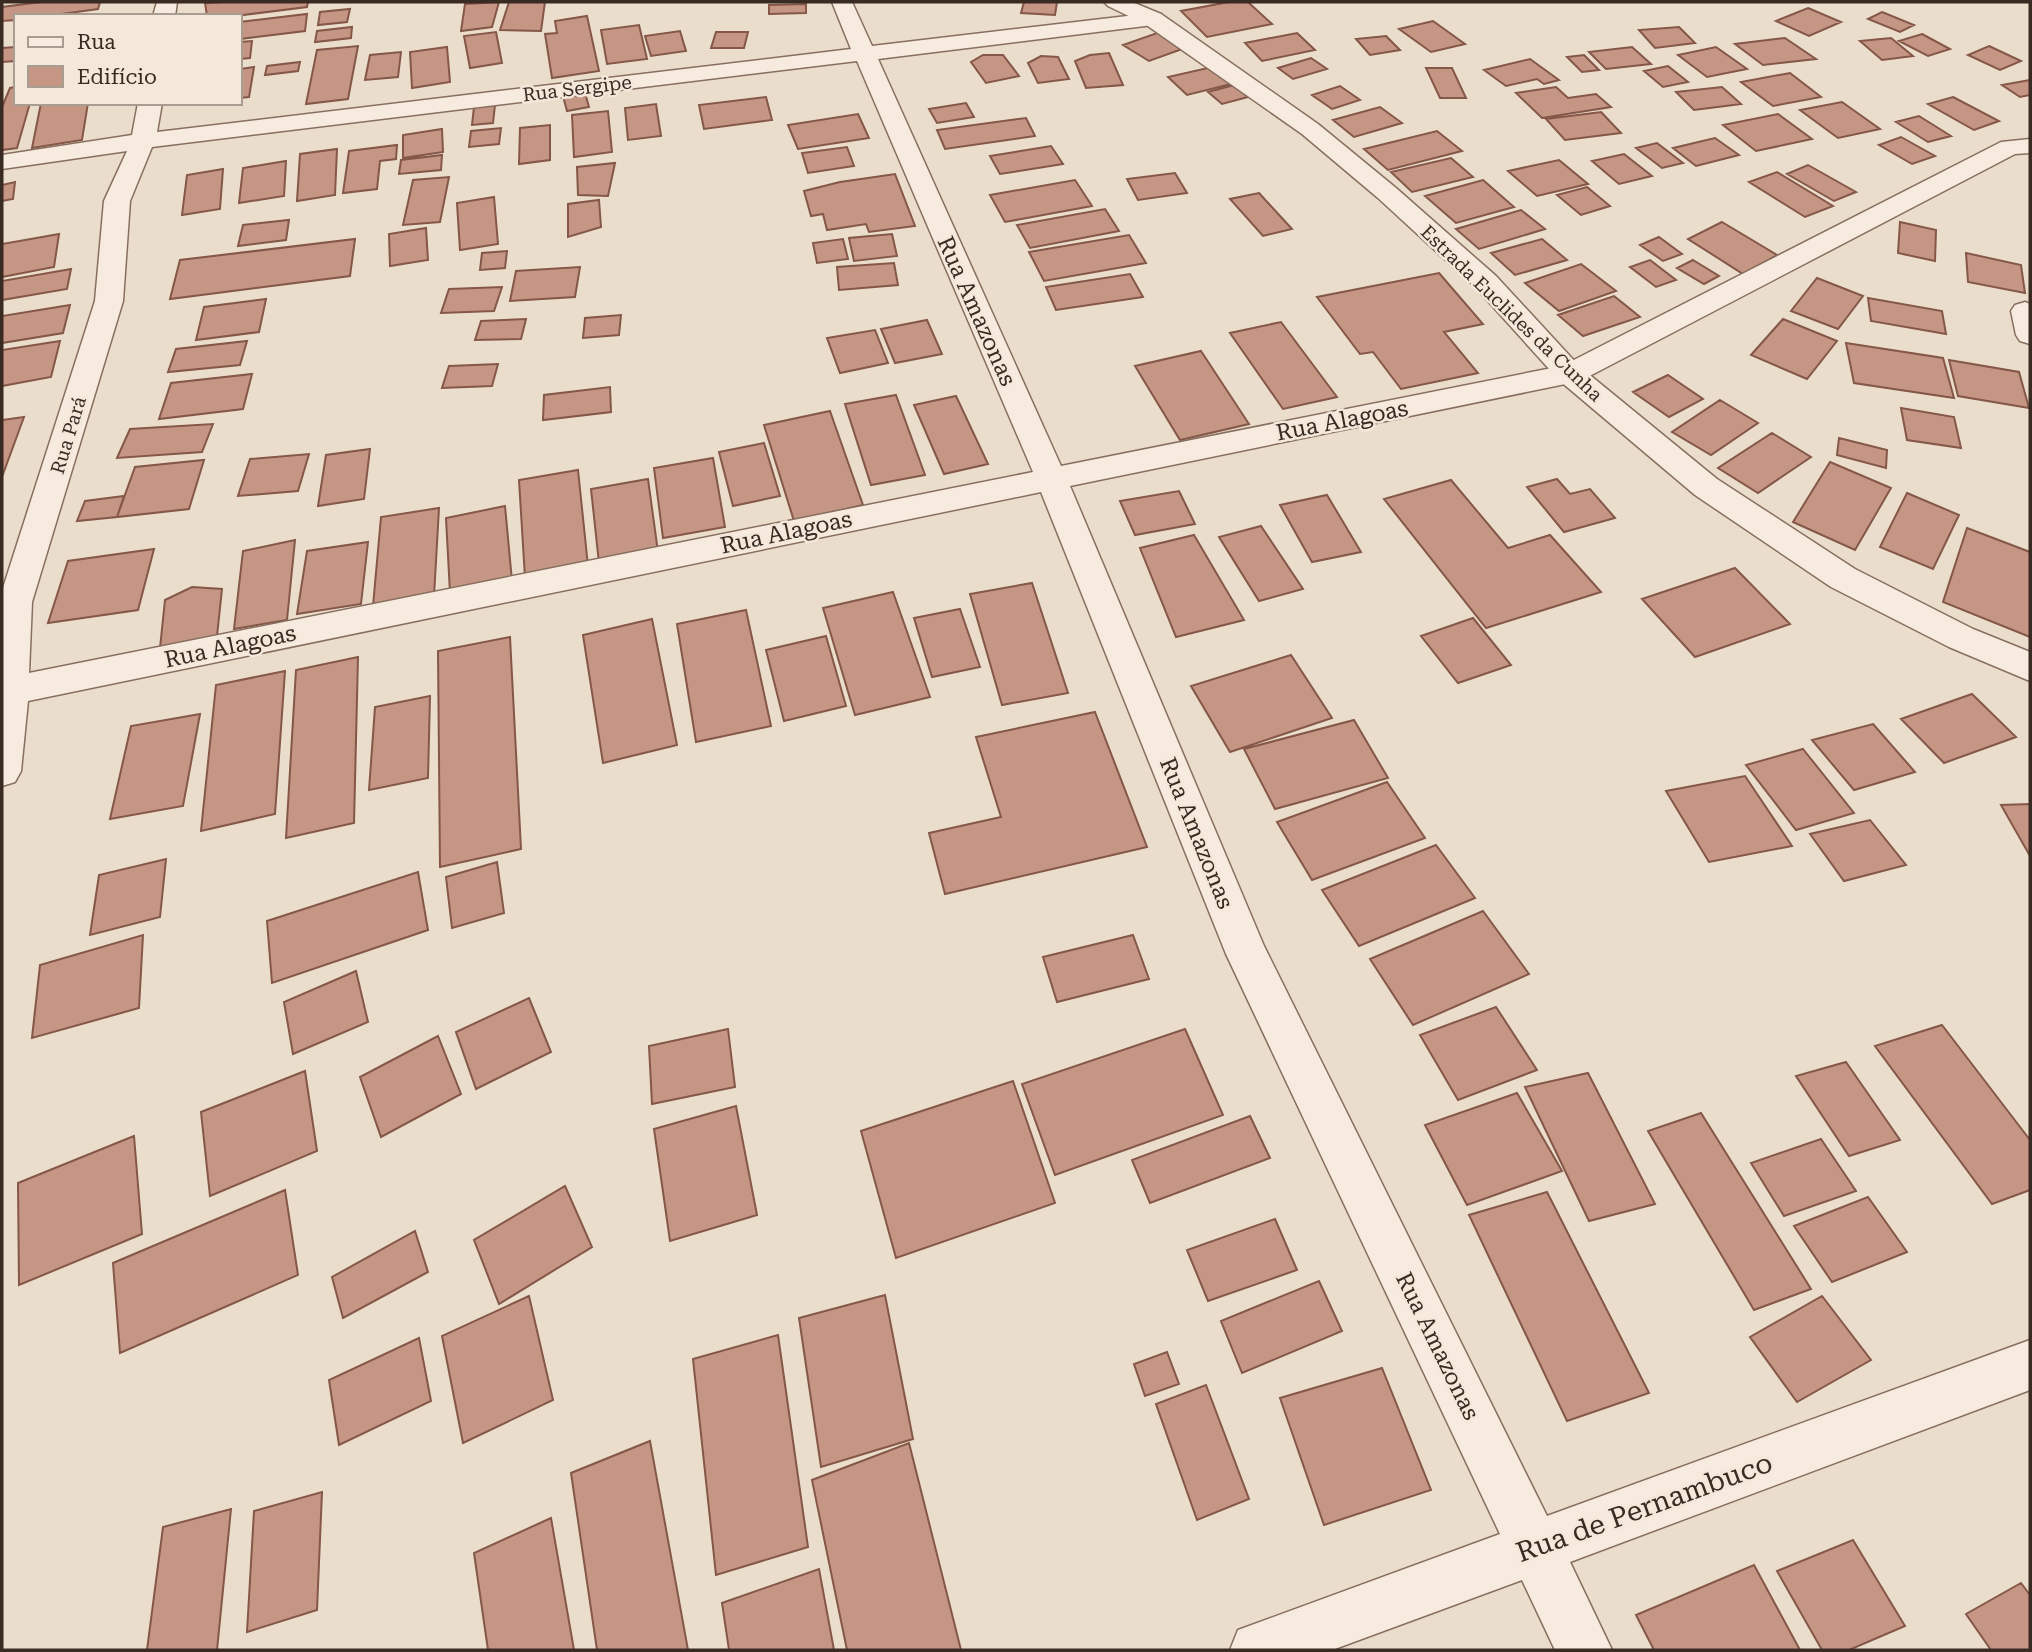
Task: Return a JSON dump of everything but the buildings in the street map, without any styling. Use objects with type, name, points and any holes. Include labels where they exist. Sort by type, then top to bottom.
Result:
[{"type":"street","name":"Rua Amazonas","points":[[842,2],[1051,478],[1247,954],[1584,1650]]},
{"type":"street","name":"Estrada Euclides da Cunha","points":[[1115,2],[1153,19],[1310,129],[1387,193],[1486,282],[1570,374],[1706,487],[1843,578],[1961,638],[2030,667]]},
{"type":"street","name":"Rua Sergipe","points":[[2,162],[143,141],[1153,19]]},
{"type":"street","name":"Rua Pará","points":[[2,771],[6,691],[15,602],[109,301],[117,201],[143,141],[150,105]]},
{"type":"street","name":"Rua Alagoas","points":[[6,691],[1570,374],[2010,147],[2030,145]]},
{"type":"street","name":"Rua de Pernambuco","points":[[1258,1650],[2030,1365]]}]
